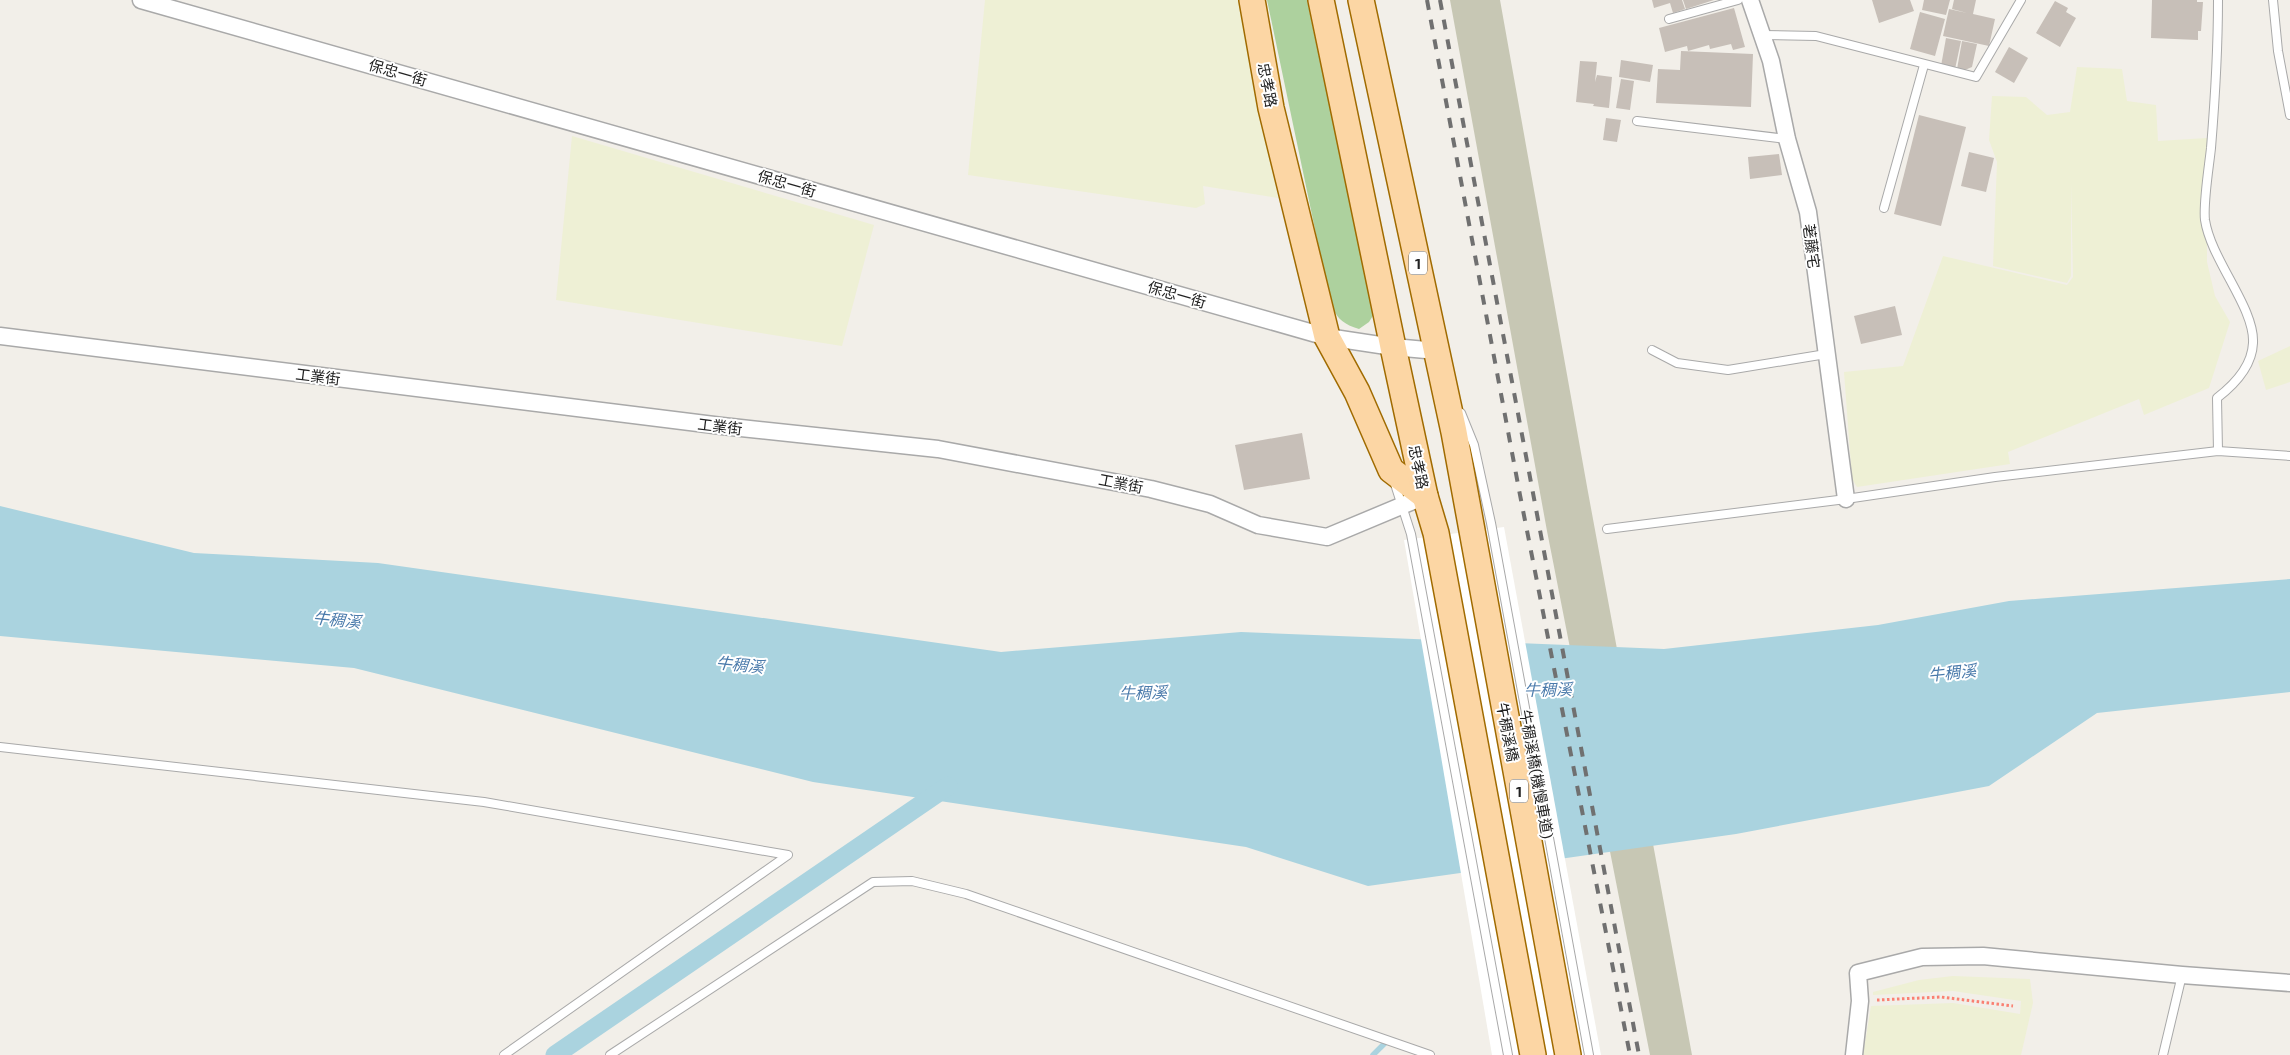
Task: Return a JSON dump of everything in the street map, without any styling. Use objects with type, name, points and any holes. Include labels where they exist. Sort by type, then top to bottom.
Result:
[{"type":"main road","name":"忠孝路","points":[[1252,0],[1271,108],[1327,336],[1357,392],[1391,470],[1425,496]]},
{"type":"main road","name":"忠孝路","points":[[1321,0],[1425,496]]},
{"type":"main road","name":"1","points":[[1361,0],[1454,432],[1480,524]]},
{"type":"main road","points":[[1425,496],[1436,533],[1533,1055]]},
{"type":"main road","name":"牛稠溪橋","points":[[1480,524],[1568,1055]]},
{"type":"street","name":"保忠一街","points":[[141,0],[1327,336],[1393,347],[1436,351]]},
{"type":"street","name":"荖藤宅","points":[[1750,0],[1770,61],[1788,139],[1808,212],[1846,499]]},
{"type":"street","name":"工業街","points":[[0,336],[702,424],[938,449],[1150,489],[1210,504],[1258,526],[1328,537],[1425,496]]},
{"type":"street","points":[[1854,1055],[1860,1001],[1858,973],[1922,958],[1984,956],[2182,976],[2290,983]]},
{"type":"lane","points":[[1669,19],[1738,0]]},
{"type":"lane","points":[[1761,35],[1816,36],[1976,77],[2021,0]]},
{"type":"lane","points":[[2218,0],[2217,66],[2205,220],[2216,255],[2251,323],[2254,344],[2246,366],[2234,384],[2216,398],[2218,451]]},
{"type":"lane","points":[[2274,0],[2278,51],[2290,115]]},
{"type":"lane","points":[[1884,208],[1924,65]]},
{"type":"lane","points":[[1637,121],[1788,139]]},
{"type":"lane","points":[[1652,350],[1677,363],[1728,370],[1826,354]]},
{"type":"lane","points":[[1607,529],[1846,499],[1995,477],[2218,451],[2290,456]]},
{"type":"lane","points":[[1391,470],[1411,534],[1508,1055]]},
{"type":"lane","name":"牛稠溪橋(機慢車道)","points":[[1480,524],[1589,1055]]},
{"type":"lane","points":[[0,747],[484,802],[788,855],[504,1055]]},
{"type":"lane","points":[[610,1055],[873,882],[912,881],[966,894],[1430,1055]]},
{"type":"lane","points":[[2163,1055],[2182,976]]},
{"type":"path","points":[[1860,1001],[1941,997],[2013,1006]]},
{"type":"shaded area","points":[[985,0],[1239,0],[1278,198],[1203,186],[1205,204],[1196,208],[968,175]]},
{"type":"shaded area","points":[[1450,0],[1500,0],[1588,492],[1692,1055],[1650,1055],[1547,531]]},
{"type":"shaded area","points":[[2077,67],[2122,69],[2127,101],[2156,105],[2158,141],[2207,138],[2207,262],[2215,296],[2230,322],[2209,388],[2144,415],[2139,399],[2008,452],[2010,464],[1857,487],[1852,479],[1844,372],[1903,366],[1943,256],[2067,285],[2073,277],[2071,183],[2071,276],[2067,283],[1993,266],[1997,162],[1989,140],[1992,96],[2026,97],[2047,115],[2070,112]]},
{"type":"shaded area","points":[[572,136],[874,225],[842,346],[556,300]]},
{"type":"shaded area","points":[[2290,346],[2290,382],[2266,390],[2258,361]]},
{"type":"shaded area","points":[[1953,976],[2030,979],[2033,1003],[2021,1055],[1863,1055],[1871,1006],[1953,1003],[2020,1014],[2021,1001],[1953,991],[1873,995],[1873,992],[1919,980]]},
{"type":"green space","points":[[1267,0],[1307,0],[1374,314],[1369,322],[1359,329],[1342,321],[1337,316],[1331,302]]},
{"type":"water","name":"牛稠溪","points":[[0,506],[194,553],[378,563],[1001,652],[1241,632],[1664,649],[1878,625],[2009,601],[2290,579],[2290,692],[2097,713],[1989,786],[1736,834],[1368,886],[1246,847],[813,782],[354,668],[0,636]]},
{"type":"pier","points":[[1504,527],[1601,1055],[1492,1055],[1404,540]]},
{"type":"building","points":[[1652,0],[1682,0],[1685,9],[1673,13],[1670,3],[1654,8]]},
{"type":"building","points":[[1683,0],[1714,0],[1686,9]]},
{"type":"building","points":[[1872,0],[1910,0],[1914,11],[1879,23]]},
{"type":"building","points":[[1924,0],[1950,0],[1946,15],[1922,10]]},
{"type":"building","points":[[1954,0],[1976,0],[1973,14],[1995,19],[1989,46],[1943,36],[1949,9],[1967,13],[1952,9]]},
{"type":"building","points":[[2152,0],[2197,0],[2197,2],[2203,2],[2201,31],[2198,31],[2198,40],[2151,38]]},
{"type":"building","points":[[2055,1],[2068,8],[2066,12],[2076,18],[2060,47],[2036,33]]},
{"type":"building","points":[[1734,8],[1745,47],[1733,50],[1731,44],[1710,49],[1709,45],[1688,51],[1687,46],[1665,52],[1659,28]]},
{"type":"building","points":[[1920,12],[1945,19],[1935,56],[1910,49]]},
{"type":"building","points":[[1946,38],[1961,41],[1955,69],[1941,66]]},
{"type":"building","points":[[1962,41],[1977,44],[1972,67],[1965,70],[1957,69]]},
{"type":"building","points":[[2009,47],[2028,58],[2014,83],[1995,72]]},
{"type":"building","points":[[1681,51],[1753,54],[1751,107],[1656,103],[1658,69],[1680,70]]},
{"type":"building","points":[[1621,60],[1653,65],[1650,82],[1619,77]]},
{"type":"building","points":[[1580,61],[1597,62],[1595,82],[1597,75],[1612,77],[1609,108],[1576,102]]},
{"type":"building","points":[[1621,79],[1634,81],[1630,110],[1616,108]]},
{"type":"building","points":[[1919,115],[1966,127],[1941,226],[1894,214]]},
{"type":"building","points":[[1606,118],[1621,120],[1617,142],[1603,140]]},
{"type":"building","points":[[1969,152],[1994,158],[1986,192],[1961,186]]},
{"type":"building","points":[[1779,154],[1782,175],[1750,179],[1748,157]]},
{"type":"building","points":[[1895,306],[1902,335],[1861,344],[1854,316]]},
{"type":"building","points":[[1302,433],[1310,479],[1244,490],[1235,445]]},
{"type":"waterway","points":[[555,1055],[948,786]]},
{"type":"waterway","points":[[1373,1055],[1388,1040]]},
{"type":"railway","points":[[1427,0],[1520,495],[1630,1055]]},
{"type":"railway","points":[[1440,0],[1639,1055]]}]
